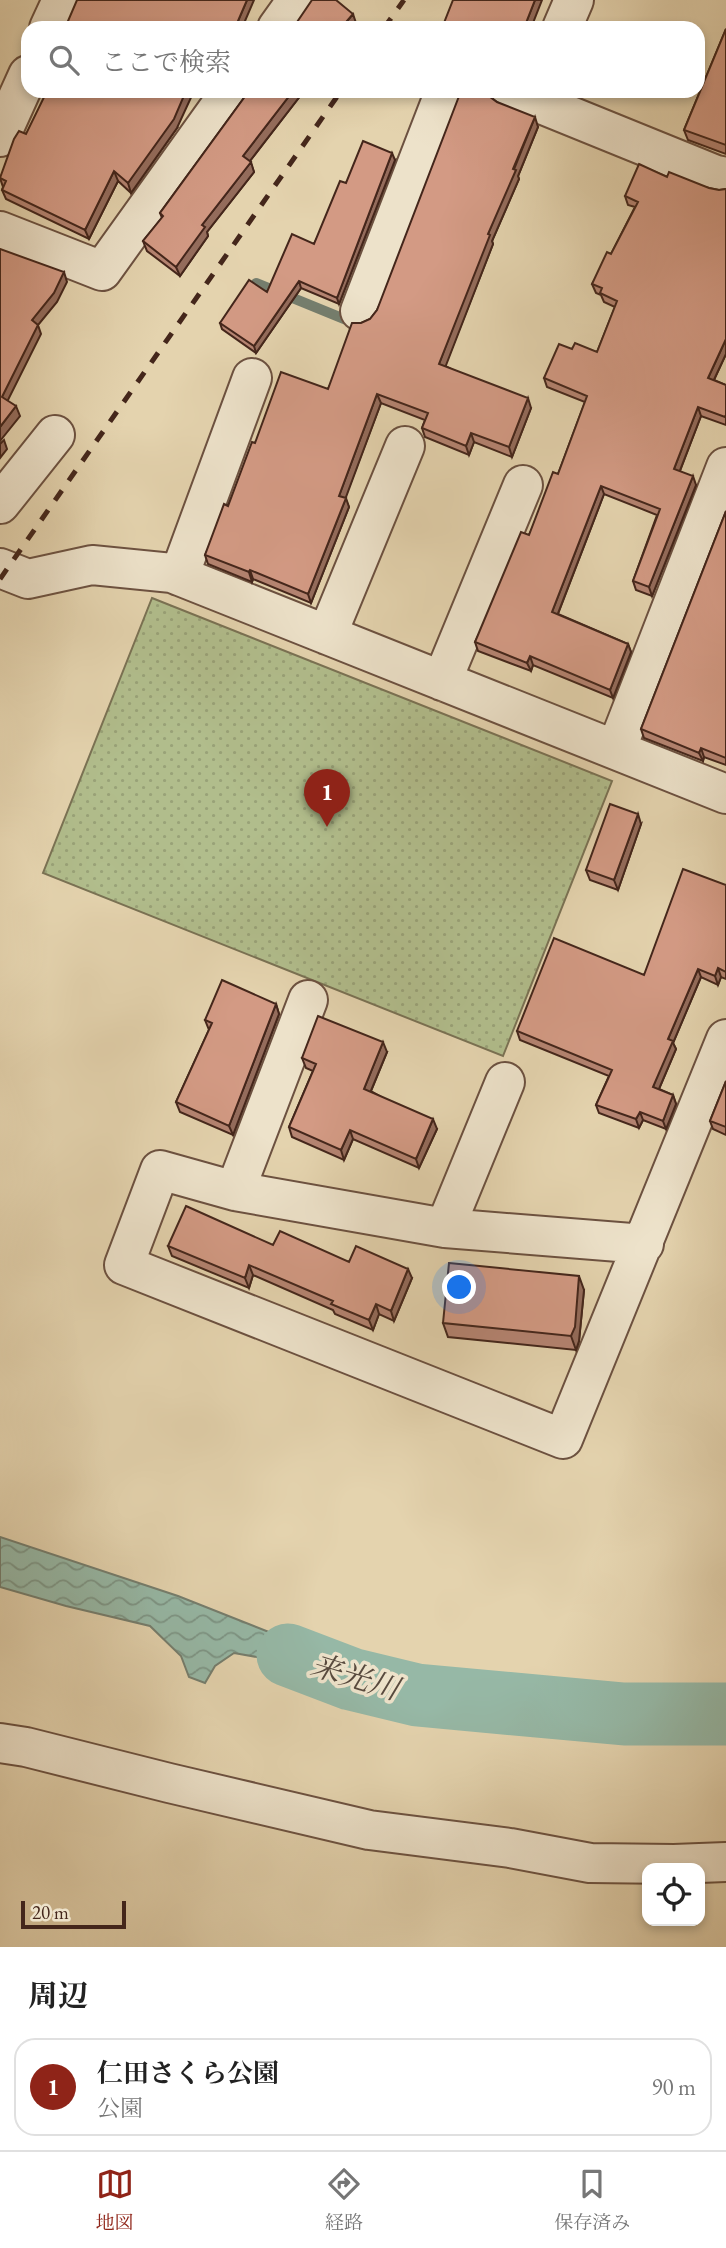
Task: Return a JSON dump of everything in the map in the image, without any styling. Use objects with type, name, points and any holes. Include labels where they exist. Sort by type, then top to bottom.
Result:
[{"type":"street","points":[[52,21],[62,0]]},
{"type":"street","points":[[282,21],[297,0]]},
{"type":"street","points":[[565,21],[574,0]]},
{"type":"street","points":[[0,137],[21,90]]},
{"type":"street","points":[[0,231],[102,271],[226,98]]},
{"type":"street","points":[[360,311],[442,98]]},
{"type":"street","points":[[533,98],[726,177]]},
{"type":"street","points":[[179,576],[252,378]]},
{"type":"street","points":[[0,504],[55,435]]},
{"type":"street","points":[[327,635],[405,446]]},
{"type":"street","points":[[616,750],[726,467]]},
{"type":"street","points":[[442,681],[523,485]]},
{"type":"street","points":[[0,568],[28,579],[92,565],[172,573],[726,794]]},
{"type":"street","points":[[235,1191],[308,1000]]},
{"type":"street","points":[[644,1244],[445,1228],[235,1191],[160,1170],[124,1265],[563,1439],[644,1244],[726,1039]]},
{"type":"street","points":[[445,1228],[505,1083]]},
{"type":"street","points":[[0,1743],[39,1750],[369,1830],[590,1863],[726,1862]]},
{"type":"shaded area","points":[[152,598],[612,781],[503,1056],[43,873]]},
{"type":"water","points":[[0,1537],[178,1596],[370,1672],[367,1696],[323,1684],[268,1659],[234,1653],[215,1666],[205,1683],[189,1677],[181,1656],[150,1626],[0,1587]]},
{"type":"building","points":[[77,0],[247,0],[238,21],[68,21]]},
{"type":"building","points":[[312,0],[336,0],[353,14],[347,21],[298,21]]},
{"type":"building","points":[[453,0],[535,0],[527,21],[445,21]]},
{"type":"building","points":[[726,29],[726,145],[684,130],[697,98],[705,98],[705,80]]},
{"type":"building","points":[[44,98],[183,98],[174,119],[128,183],[114,171],[85,230],[2,190],[6,181],[0,178],[14,139],[19,131],[26,134]]},
{"type":"building","points":[[244,98],[288,98],[243,156],[251,162],[202,225],[205,227],[176,267],[143,241],[163,216],[160,213]]},
{"type":"building","points":[[458,98],[492,98],[535,117],[439,364],[528,398],[509,447],[471,433],[466,446],[422,428],[428,413],[377,394],[339,496],[346,498],[308,594],[205,555],[224,504],[228,506],[252,442],[255,443],[281,372],[328,389],[352,323],[370,319],[377,310]]},
{"type":"building","points":[[363,141],[392,153],[337,298],[299,281],[254,346],[220,323],[249,280],[267,292],[292,234],[314,244],[340,181],[346,183]]},
{"type":"building","points":[[639,164],[667,177],[669,172],[709,188],[726,189],[726,339],[708,378],[726,385],[726,415],[725,417],[698,407],[674,469],[693,476],[649,587],[633,581],[660,509],[601,486],[552,612],[628,644],[610,690],[530,656],[527,663],[475,642],[521,532],[529,535],[553,472],[558,474],[587,396],[544,378],[559,344],[572,349],[575,343],[597,352],[617,301],[600,293],[602,288],[592,284],[607,252],[611,254],[638,202],[625,196]]},
{"type":"building","points":[[0,249],[64,272],[54,293],[32,320],[38,325],[2,397],[16,406],[0,427]]},
{"type":"building","points":[[726,511],[726,758],[701,748],[699,753],[641,729]]},
{"type":"building","points":[[610,804],[638,814],[614,880],[586,870]]},
{"type":"building","points":[[683,869],[726,885],[726,972],[718,968],[715,976],[698,969],[668,1039],[673,1041],[653,1087],[673,1095],[663,1121],[640,1112],[636,1119],[596,1105],[612,1070],[517,1031],[554,938],[644,975]]},
{"type":"building","points":[[222,980],[276,1004],[229,1126],[176,1102],[212,1023],[205,1020]]},
{"type":"building","points":[[318,1016],[383,1042],[364,1089],[433,1119],[416,1159],[350,1130],[341,1150],[289,1127],[316,1064],[302,1058]]},
{"type":"building","points":[[726,1081],[726,1127],[710,1121]]},
{"type":"building","points":[[186,1206],[273,1245],[280,1231],[349,1262],[356,1246],[408,1269],[391,1311],[376,1304],[369,1320],[331,1304],[333,1301],[249,1265],[245,1278],[168,1246]]},
{"type":"building","points":[[449,1263],[579,1276],[575,1327],[571,1336],[443,1323]]},
{"type":"waterway","points":[[256,283],[354,323]]},
{"type":"waterway","name":"来光川","points":[[288,1655],[351,1679],[417,1695],[624,1714],[726,1714]]},
{"type":"railway","points":[[389,21],[404,0]]},
{"type":"railway","points":[[0,579],[336,98]]},
{"type":"place","name":"仁田さくら公園","points":[[327,827]]}]
